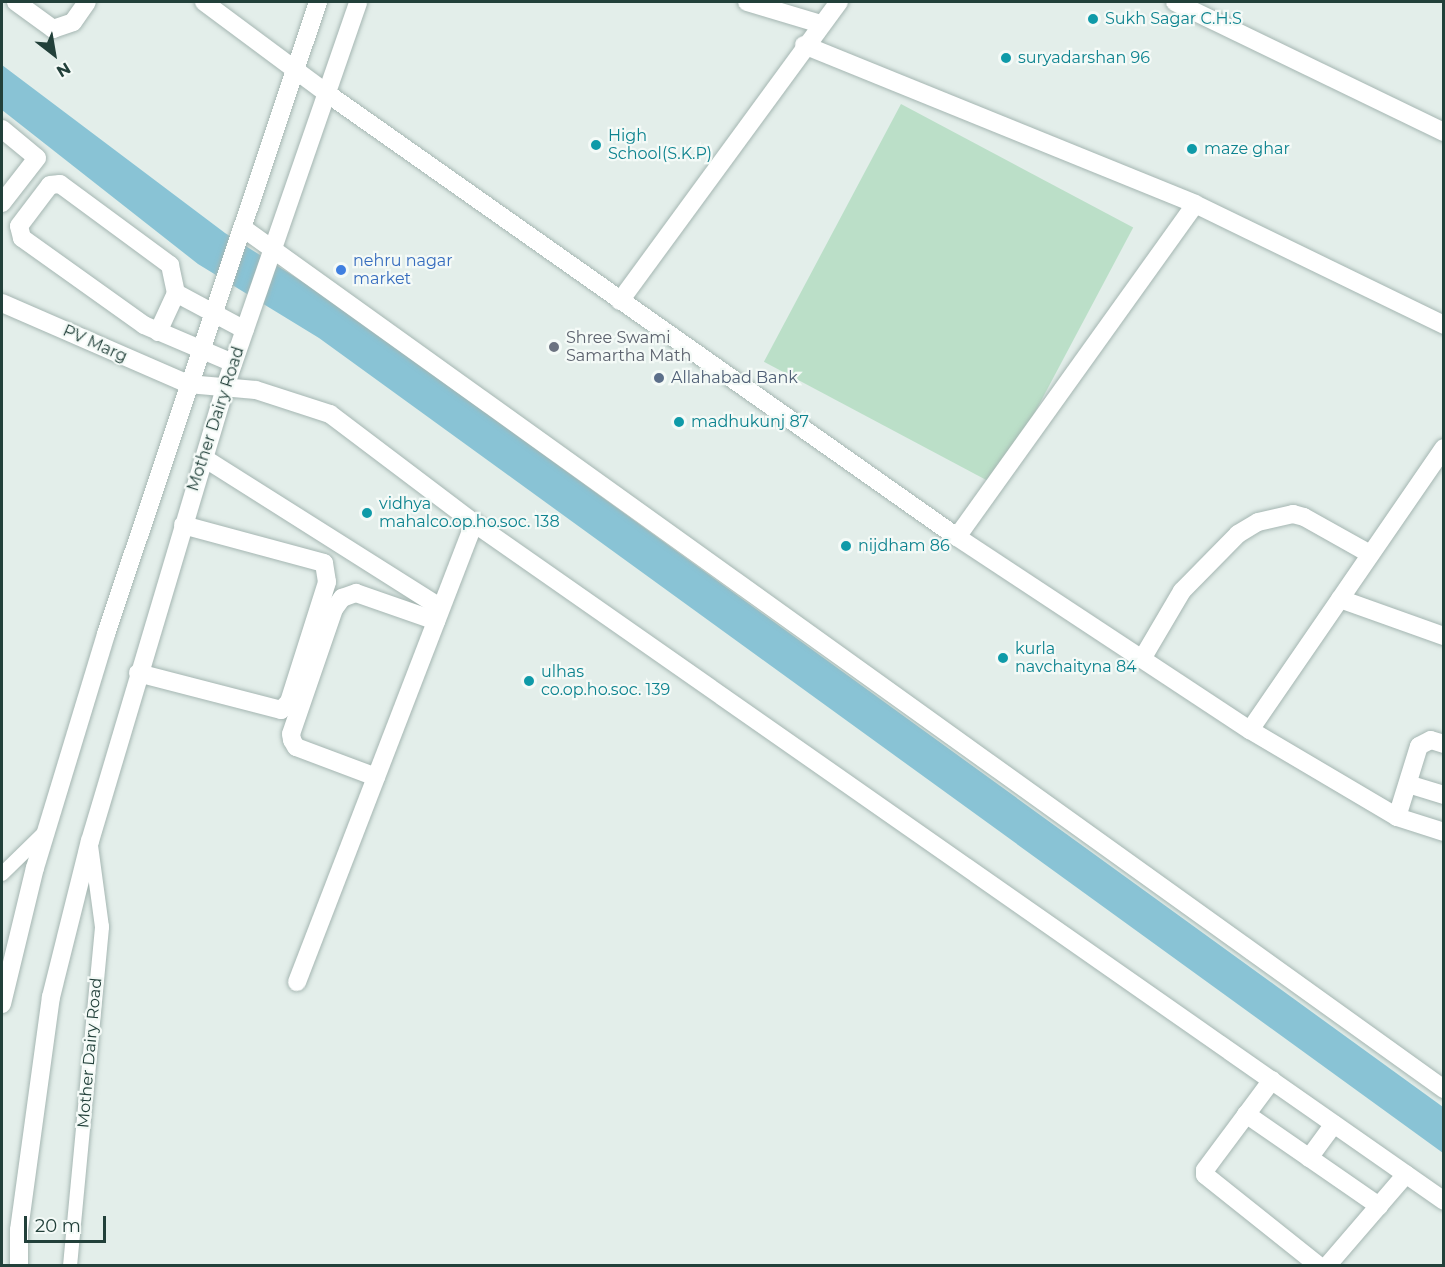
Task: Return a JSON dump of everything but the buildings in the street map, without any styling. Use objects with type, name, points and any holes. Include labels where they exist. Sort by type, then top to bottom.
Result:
[{"type":"street","points":[[16,2],[53,29],[74,22],[87,2]]},
{"type":"street","points":[[2,1004],[46,831],[188,384],[241,234],[318,2]]},
{"type":"street","name":"Mother Dairy Road","points":[[19,1266],[19,1230],[51,997],[90,841],[138,673],[225,387],[358,2]]},
{"type":"street","points":[[747,2],[821,24]]},
{"type":"street","points":[[620,301],[804,45],[839,2]]},
{"type":"street","points":[[1175,2],[1443,132]]},
{"type":"street","points":[[208,3],[328,94],[957,537],[1250,730],[1397,817],[1443,832]]},
{"type":"street","points":[[804,45],[1195,204],[1443,325]]},
{"type":"street","points":[[2,129],[38,158],[2,203]]},
{"type":"street","points":[[158,332],[176,293],[170,265],[60,184],[50,185],[19,226],[22,238],[158,332],[200,352],[233,363]]},
{"type":"street","points":[[957,537],[1195,204]]},
{"type":"street","points":[[241,234],[271,258],[1443,1089]]},
{"type":"street","points":[[176,293],[212,315],[245,330]]},
{"type":"street","name":"PV Marg","points":[[2,303],[188,384],[256,390],[330,414],[474,523],[1443,1201]]},
{"type":"street","points":[[1250,730],[1443,448]]},
{"type":"street","points":[[204,458],[439,615]]},
{"type":"street","points":[[1142,659],[1182,591],[1238,534],[1258,522],[1293,514],[1304,517],[1371,554]]},
{"type":"street","points":[[297,982],[474,523]]},
{"type":"street","points":[[138,673],[281,710],[289,702],[327,582],[324,564],[183,525]]},
{"type":"street","points":[[376,777],[296,747],[292,741],[291,734],[334,609],[342,598],[356,593],[439,615]]},
{"type":"street","points":[[1340,599],[1443,636]]},
{"type":"street","points":[[1397,817],[1419,746],[1431,740],[1443,744]]},
{"type":"street","points":[[1408,784],[1443,795]]},
{"type":"street","points":[[1272,1080],[1205,1170],[1205,1175],[1319,1266]]},
{"type":"street","points":[[1246,1114],[1379,1206]]},
{"type":"street","points":[[1309,1158],[1334,1124]]},
{"type":"street","points":[[1327,1266],[1406,1174]]},
{"type":"lane","points":[[2,874],[46,831]]},
{"type":"lane","name":"Mother Dairy Road","points":[[70,1266],[102,927],[90,841]]},
{"type":"green space","points":[[901,104],[1133,227],[996,485],[764,362]]},
{"type":"water","points":[[2,65],[225,233],[319,292],[1443,1107],[1443,1153],[319,338],[198,264],[2,110]]},
{"type":"place","name":"Sukh Sagar C.H.S","points":[[1093,19]]},
{"type":"place","name":"suryadarshan 96","points":[[1006,58]]},
{"type":"place","name":"High School(S.K.P)","points":[[596,145]]},
{"type":"place","name":"maze ghar","points":[[1192,149]]},
{"type":"place","name":"nehru nagar market","points":[[341,270]]},
{"type":"place","name":"Shree Swami Samartha Math","points":[[554,347]]},
{"type":"place","name":"Allahabad Bank","points":[[659,378]]},
{"type":"place","name":"madhukunj 87","points":[[679,422]]},
{"type":"place","name":"vidhya mahalco.op.ho.soc. 138","points":[[367,513]]},
{"type":"place","name":"nijdham 86","points":[[846,546]]},
{"type":"place","name":"kurla navchaityna 84","points":[[1003,658]]},
{"type":"place","name":"ulhas co.op.ho.soc. 139","points":[[529,681]]}]
